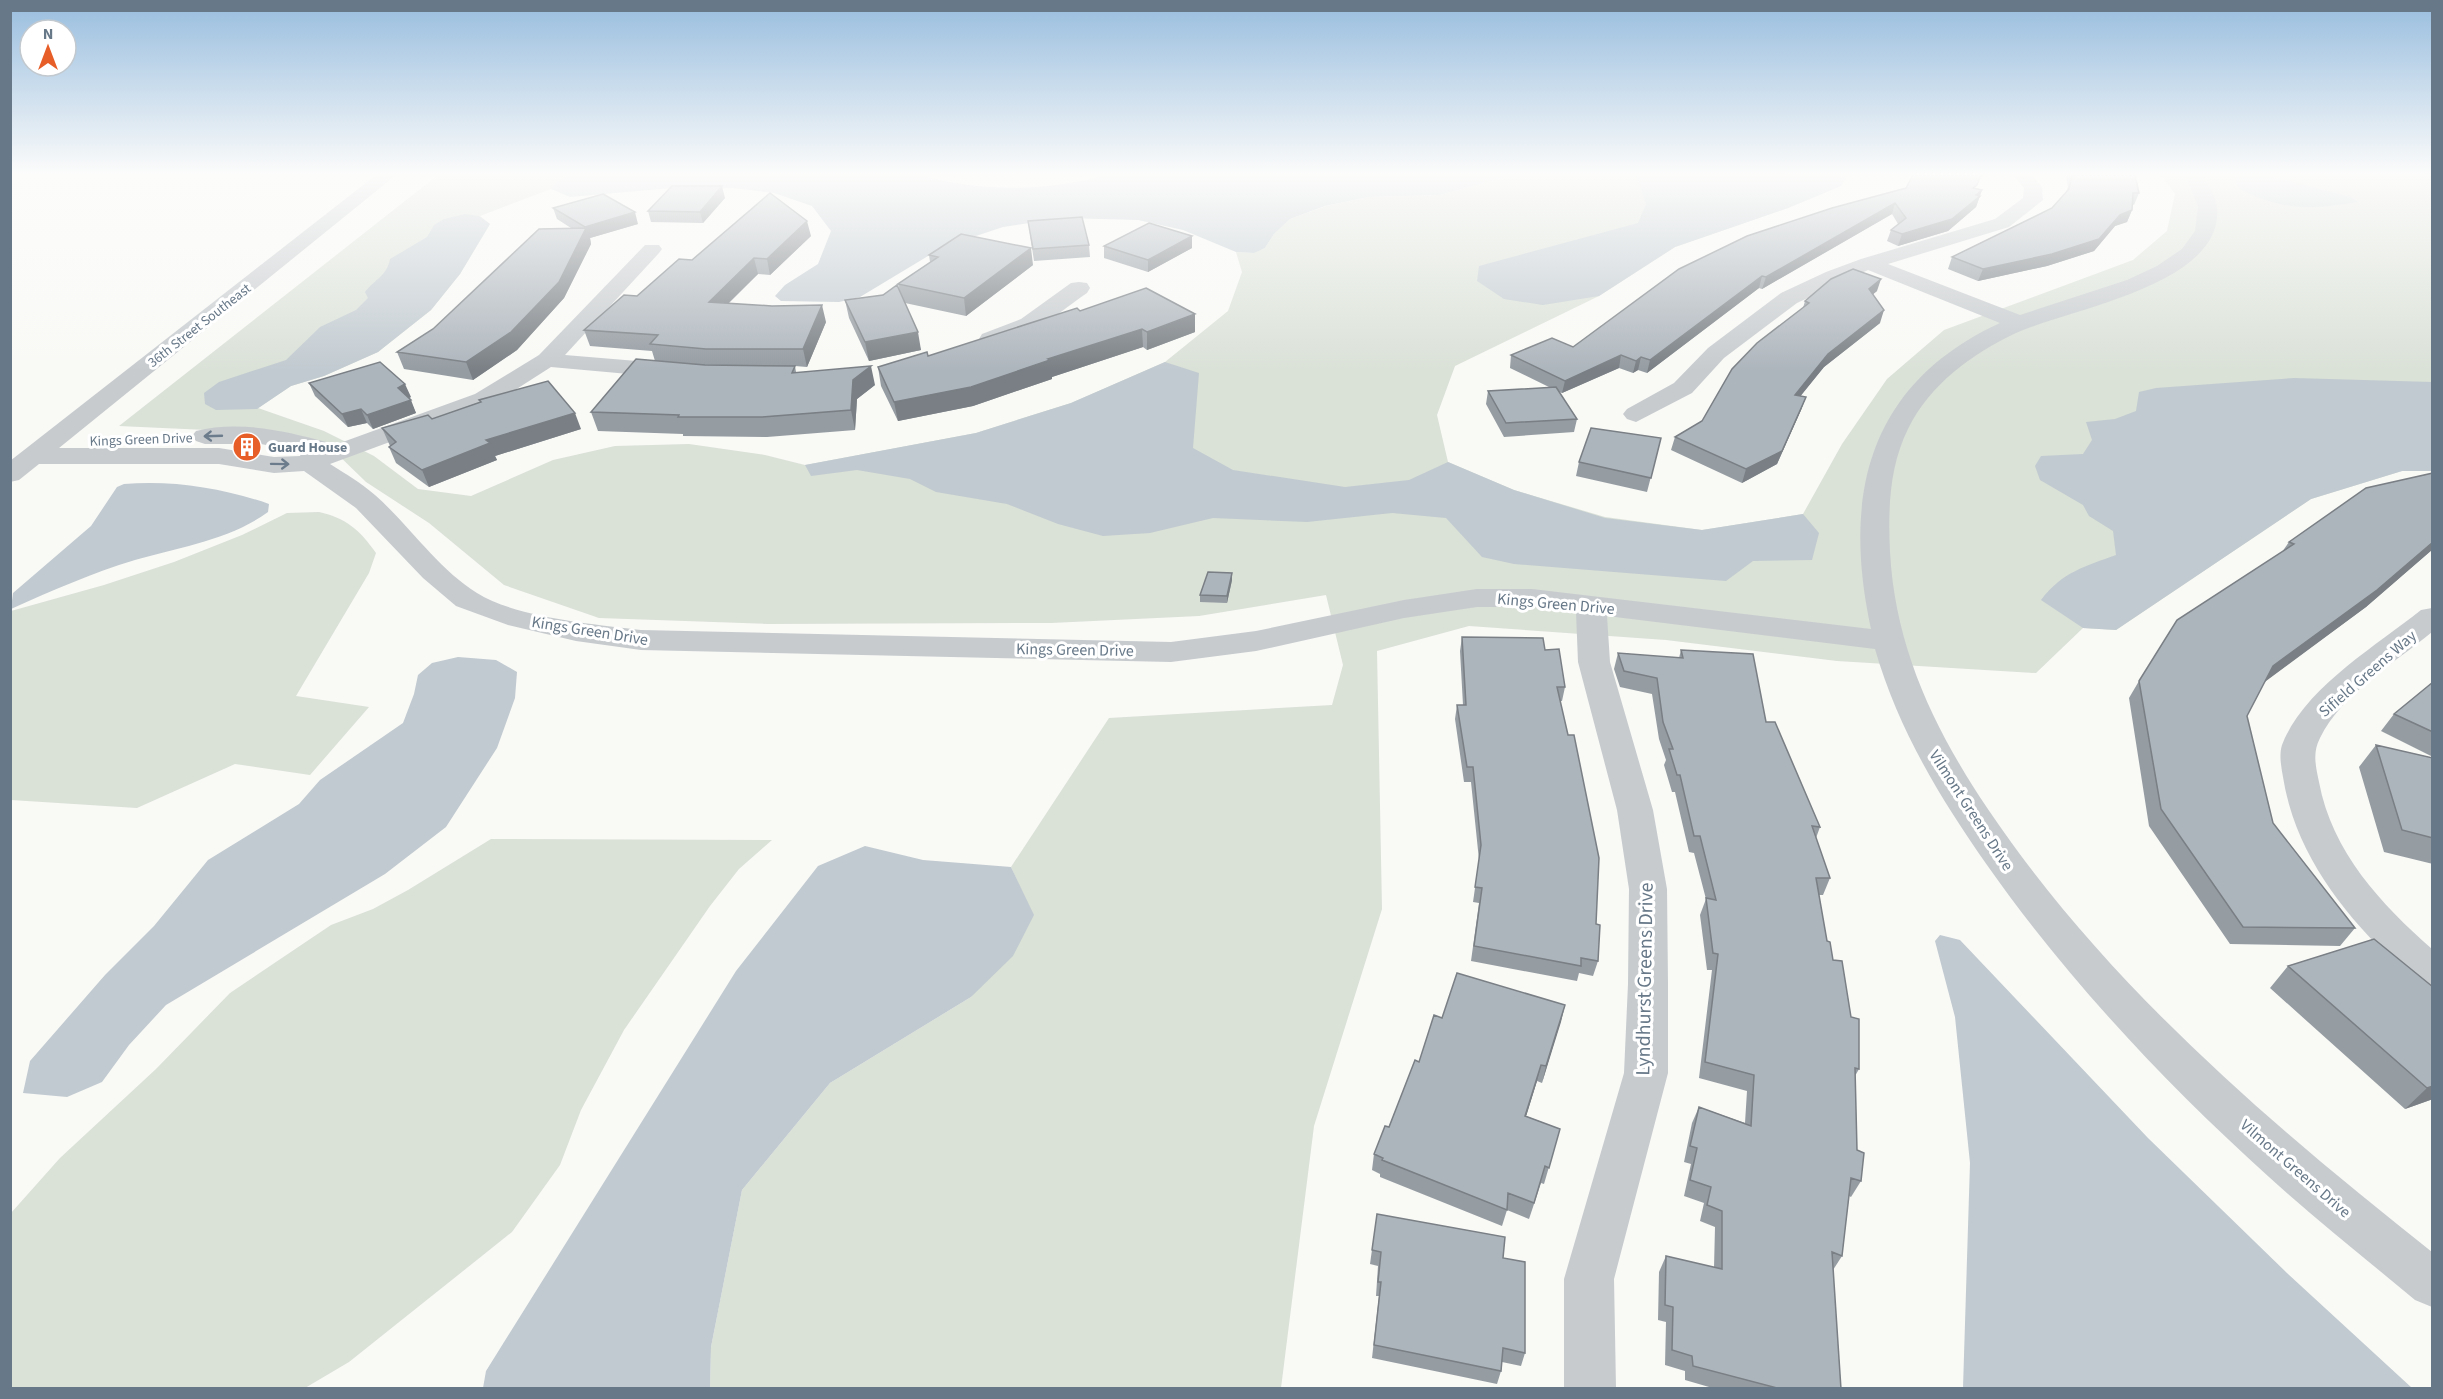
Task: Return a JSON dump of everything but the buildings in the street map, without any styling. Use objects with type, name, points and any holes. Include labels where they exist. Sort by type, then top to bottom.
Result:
[{"type":"street","name":"36th Street Southeast","points":[[10,474],[305,240]]},
{"type":"street","points":[[1636,414],[1683,388],[1716,353],[1789,298],[1833,276],[1944,240]]},
{"type":"street","name":"Vilmont Greens Drive","points":[[2199,240],[2184,257],[2135,285],[2019,323],[1978,344],[1944,368],[1910,404],[1890,440],[1880,474],[1877,527],[1881,600],[1890,641],[1909,702],[1943,771],[2022,888],[2102,981],[2173,1057],[2286,1163],[2433,1283]]},
{"type":"street","points":[[309,463],[484,399],[547,360],[652,249]]},
{"type":"street","points":[[1868,263],[2019,323]]},
{"type":"street","points":[[965,349],[1029,324],[1079,288]]},
{"type":"street","points":[[547,360],[698,374]]},
{"type":"street","name":"Kings Green Drive","points":[[54,439],[111,443],[213,435],[258,436],[317,448],[309,463]]},
{"type":"street","name":"Kings Green Drive","points":[[33,456],[219,456],[274,465],[309,463],[342,483],[366,502],[433,572],[467,600],[508,616],[576,631],[640,640],[1171,652],[1256,641],[1404,609],[1477,598],[1532,598],[1890,641]]},
{"type":"street","name":"Lyndhurst Greens Drive","points":[[1590,1389],[1589,1279],[1646,1073],[1648,984],[1648,888],[1635,810],[1594,662],[1591,605]]},
{"type":"street","name":"Sifield Greens Way","points":[[2433,617],[2333,698],[2313,721],[2298,749],[2301,795],[2316,837],[2351,890],[2411,955],[2433,973]]},
{"type":"shaded area","points":[[355,240],[480,240],[460,274],[431,310],[378,352],[324,376],[291,386],[258,408],[324,431],[374,456],[418,489],[471,496],[553,460],[615,446],[689,444],[765,455],[805,465],[976,433],[1071,403],[1165,362],[1228,311],[1242,272],[1236,252],[1253,253],[1265,248],[1270,240],[1694,240],[1675,247],[1599,296],[1455,366],[1437,415],[1448,462],[1514,490],[1605,517],[1702,530],[1803,514],[1842,444],[1887,379],[1944,330],[2133,260],[2156,240],[2432,240],[2432,471],[2402,471],[2311,499],[2116,630],[2083,628],[2036,673],[1837,661],[1666,640],[1469,626],[1377,651],[1382,909],[1314,1126],[1281,1388],[710,1388],[711,1347],[742,1190],[830,1083],[971,997],[1033,915],[1011,867],[1109,718],[1332,705],[1343,665],[1326,595],[1199,616],[1051,623],[768,624],[599,618],[504,585],[429,523],[366,482],[331,448],[270,433],[119,426]]},
{"type":"shaded area","points":[[421,240],[480,240],[460,274],[431,310],[378,352],[324,376],[291,386],[257,409],[216,410],[205,404],[204,393],[219,382],[286,360],[320,327],[356,310],[368,298],[365,292],[383,273],[390,259]]},
{"type":"shaded area","points":[[827,240],[963,240],[943,247],[860,297],[839,302],[781,301],[775,296],[785,285],[818,264]]},
{"type":"shaded area","points":[[1208,240],[1270,240],[1265,248],[1254,253],[1236,252]]},
{"type":"shaded area","points":[[1574,240],[1694,240],[1675,247],[1599,296],[1543,305],[1504,299],[1477,281],[1479,266]]},
{"type":"shaded area","points":[[1165,362],[1199,373],[1193,448],[1233,470],[1345,487],[1409,480],[1448,462],[1514,490],[1605,518],[1702,530],[1803,514],[1819,533],[1812,560],[1753,561],[1726,581],[1514,564],[1482,557],[1446,518],[1392,513],[1307,522],[1213,518],[1150,533],[1103,536],[1058,524],[1007,504],[936,492],[910,479],[857,470],[811,476],[805,465],[976,433],[1071,403]]},
{"type":"shaded area","points":[[2294,378],[2432,382],[2432,471],[2402,471],[2311,499],[2116,630],[2083,628],[2041,600],[2066,576],[2116,555],[2113,531],[2089,516],[2083,505],[2040,480],[2035,466],[2041,456],[2083,454],[2092,440],[2086,422],[2115,419],[2136,411],[2139,392],[2156,388]]},
{"type":"shaded area","points":[[124,484],[179,484],[216,490],[269,504],[268,512],[253,522],[221,536],[103,571],[11,609],[13,593],[91,526],[117,487]]},
{"type":"shaded area","points":[[319,512],[352,526],[376,553],[369,573],[296,696],[369,707],[310,775],[235,764],[137,808],[11,800],[11,611],[104,585],[174,562],[242,535],[287,513]]},
{"type":"shaded area","points":[[458,657],[496,660],[517,672],[515,698],[497,748],[446,827],[385,874],[166,1005],[129,1045],[102,1082],[67,1097],[23,1093],[30,1061],[105,975],[154,926],[208,860],[299,804],[320,780],[403,723],[414,694],[418,675],[432,663]]},
{"type":"shaded area","points":[[491,839],[772,840],[739,869],[710,906],[624,1030],[581,1110],[560,1165],[512,1232],[349,1362],[305,1388],[11,1388],[11,1213],[60,1158],[156,1069],[230,993],[331,925],[373,909]]},
{"type":"shaded area","points":[[865,846],[923,860],[1011,867],[1034,915],[1013,956],[971,997],[830,1083],[742,1190],[711,1347],[710,1388],[483,1388],[486,1371],[736,971],[818,866]]},
{"type":"shaded area","points":[[1940,935],[1960,940],[2148,1138],[2288,1274],[2412,1388],[1963,1388],[1970,1163],[1955,1017],[1935,941]]},
{"type":"place","name":"Guard House","points":[[247,447]]}]
